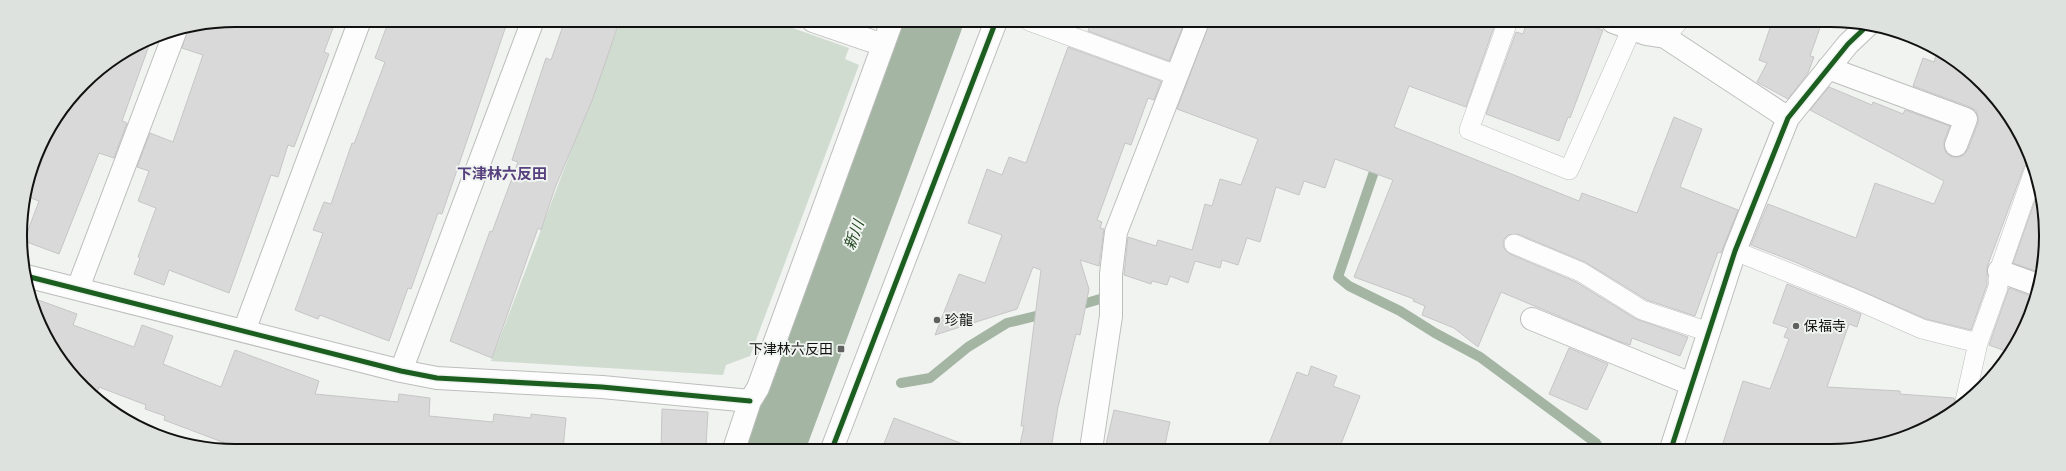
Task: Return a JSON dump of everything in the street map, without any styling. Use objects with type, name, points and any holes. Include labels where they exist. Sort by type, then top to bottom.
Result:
[{"type":"street","points":[[244,331],[357,27]]},
{"type":"street","points":[[401,371],[530,27]]},
{"type":"street","points":[[830,27],[883,45]]},
{"type":"street","points":[[736,444],[750,401],[758,388],[890,27]]},
{"type":"street","points":[[834,444],[994,27]]},
{"type":"street","points":[[1092,444],[1111,316],[1111,274],[1116,232],[1196,27]]},
{"type":"street","points":[[1627,27],[1646,34],[1671,30],[1788,118]]},
{"type":"street","points":[[1673,444],[1735,251],[1788,118],[1848,44],[1863,30]]},
{"type":"street","points":[[78,288],[173,36]]},
{"type":"street","points":[[1828,68],[1966,119],[1956,146]]},
{"type":"street","points":[[1999,271],[2033,283]]},
{"type":"street","points":[[31,277],[401,371],[437,378],[602,387],[750,401]]},
{"type":"street","points":[[1532,320],[1691,384]]},
{"type":"lane","points":[[1045,27],[1176,76]]},
{"type":"lane","points":[[1506,27],[1469,130],[1569,170],[1621,27]]},
{"type":"lane","points":[[1967,393],[1978,343],[1998,287],[1999,271],[2031,179]]},
{"type":"lane","points":[[1514,244],[1581,272],[1642,310],[1709,332]]},
{"type":"lane","points":[[1735,251],[1850,297],[1922,329],[1978,343]]},
{"type":"shaded area","points":[[618,27],[790,27],[849,48],[845,59],[859,65],[750,356],[726,365],[723,375],[491,361]]},
{"type":"building","points":[[222,27],[333,27],[324,52],[329,54],[294,147],[288,145],[278,177],[271,175],[229,293],[169,270],[164,285],[134,274],[140,258],[138,257],[156,208],[138,201],[149,171],[137,167],[150,133],[173,142],[203,55],[182,48],[186,33]]},
{"type":"building","points":[[386,27],[506,27],[442,214],[438,213],[411,289],[408,288],[389,341],[320,315],[318,319],[295,310],[323,233],[313,230],[324,202],[331,204],[352,143],[354,144],[385,62],[375,58]]},
{"type":"building","points":[[563,27],[618,27],[593,98],[555,188],[541,230],[538,228],[492,358],[450,341],[490,231],[492,232],[518,162],[512,160],[546,58],[551,60]]},
{"type":"building","points":[[1089,27],[1183,27],[1169,61],[1088,31]]},
{"type":"building","points":[[1208,27],[1494,27],[1466,107],[1409,86],[1394,127],[1579,201],[1582,193],[1637,213],[1674,117],[1702,129],[1680,187],[1738,210],[1721,253],[1718,252],[1695,316],[1647,300],[1585,262],[1518,234],[1508,235],[1504,239],[1503,245],[1505,250],[1510,254],[1576,282],[1636,319],[1688,337],[1680,356],[1632,338],[1630,345],[1618,341],[1501,292],[1478,347],[1454,328],[1422,315],[1425,306],[1413,301],[1414,299],[1354,277],[1393,180],[1335,159],[1325,188],[1304,181],[1299,195],[1276,187],[1260,242],[1247,238],[1238,265],[1222,260],[1220,268],[1195,261],[1188,283],[1170,276],[1167,285],[1152,281],[1151,284],[1124,275],[1128,237],[1156,246],[1158,240],[1192,250],[1205,204],[1212,206],[1220,179],[1241,185],[1258,139],[1177,109]]},
{"type":"building","points":[[1525,27],[1594,27],[1603,30],[1570,118],[1568,117],[1559,141],[1486,114],[1516,32],[1523,34]]},
{"type":"building","points":[[1770,27],[1820,27],[1810,56],[1814,57],[1808,73],[1788,99],[1757,82],[1767,63],[1759,60]]},
{"type":"building","points":[[149,46],[122,121],[127,123],[114,158],[99,153],[59,254],[27,242],[27,233],[39,201],[31,198],[35,180],[55,131],[79,98],[109,70],[131,55]]},
{"type":"building","points":[[1068,47],[1161,81],[1154,100],[1148,98],[1131,145],[1125,143],[1097,220],[1102,222],[1100,228],[1104,229],[1099,266],[1080,260],[1089,289],[1080,335],[1076,334],[1058,407],[1052,444],[1020,444],[1024,426],[1021,426],[1041,270],[1033,267],[1017,309],[935,335],[959,274],[985,283],[1002,235],[968,223],[987,169],[1002,175],[1009,157],[1026,163]]},
{"type":"building","points":[[1936,56],[1957,70],[1978,88],[1996,109],[2011,131],[2027,164],[2024,167],[1987,267],[1987,285],[1971,330],[1926,319],[1795,262],[1751,245],[1768,204],[1856,238],[1875,183],[1934,204],[1944,181],[1810,110],[1829,87],[1872,105],[1873,102],[1903,114],[1905,110],[1950,126],[1944,141],[1946,153],[1952,157],[1964,155],[1968,149],[1978,123],[1976,111],[1970,107],[1913,86],[1923,58],[1934,62]]},
{"type":"building","points":[[2036,199],[2039,222],[2039,249],[2036,271],[2013,263]]},
{"type":"building","points":[[1787,284],[1861,314],[1857,327],[1849,324],[1827,387],[1900,391],[1900,394],[1954,398],[1955,402],[1935,416],[1910,428],[1898,433],[1871,440],[1844,444],[1723,444],[1743,381],[1770,389],[1789,339],[1784,337],[1788,328],[1773,323]]},
{"type":"building","points":[[2009,288],[2030,296],[2017,328],[2004,351],[1989,345]]},
{"type":"building","points":[[37,300],[77,314],[73,325],[134,347],[142,325],[173,336],[163,364],[221,387],[235,350],[319,381],[315,394],[398,402],[399,394],[430,398],[429,416],[493,422],[494,414],[531,418],[531,414],[566,418],[563,444],[228,444],[164,420],[165,416],[145,409],[146,405],[99,387],[97,391],[88,383],[62,351],[49,328]]},
{"type":"building","points":[[1569,348],[1608,364],[1587,410],[1549,394]]},
{"type":"building","points":[[1311,366],[1337,376],[1333,386],[1360,396],[1341,444],[1269,444],[1297,372],[1308,376]]},
{"type":"building","points":[[662,409],[708,412],[706,444],[661,444]]},
{"type":"building","points":[[1114,410],[1170,422],[1165,444],[1106,444]]},
{"type":"building","points":[[894,418],[963,444],[884,444]]},
{"type":"waterway","name":"新川","points":[[777,444],[932,27]]},
{"type":"waterway","points":[[1378,160],[1338,277],[1349,286],[1400,311],[1435,333],[1480,357],[1597,444]]},
{"type":"waterway","points":[[1073,307],[1100,299]]},
{"type":"waterway","points":[[901,383],[930,378],[968,347],[1007,323],[1048,313]]},
{"type":"cycle path","points":[[834,444],[994,27]]},
{"type":"cycle path","points":[[1673,444],[1735,251],[1788,118],[1848,44],[1863,30]]},
{"type":"cycle path","points":[[31,277],[401,371],[437,378],[602,387],[750,401]]},
{"type":"place","name":"珍龍","points":[[937,320]]},
{"type":"place","name":"保福寺","points":[[1796,326]]},
{"type":"place","name":"下津林六反田","points":[[841,349]]},
{"type":"district","name":"下津林六反田","points":[[502,174]]}]
